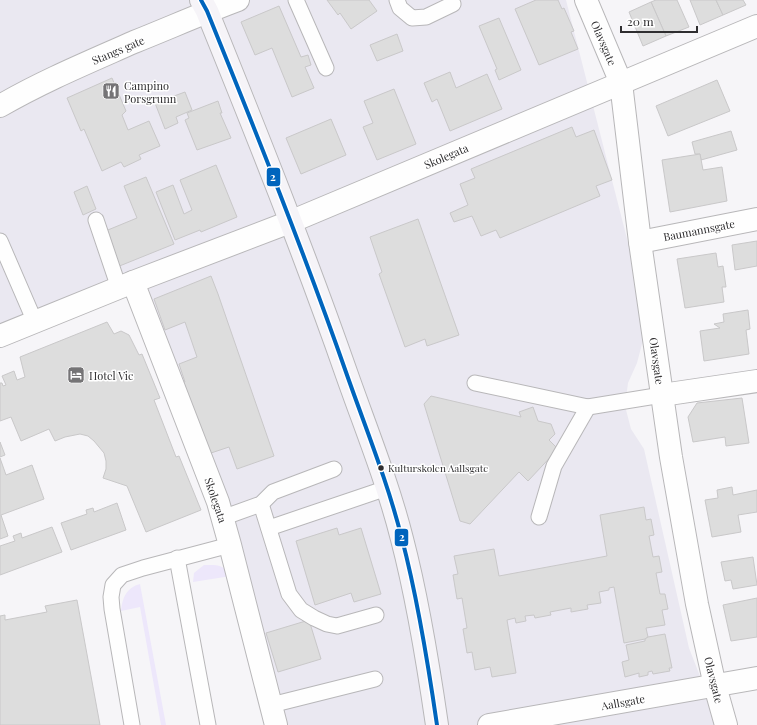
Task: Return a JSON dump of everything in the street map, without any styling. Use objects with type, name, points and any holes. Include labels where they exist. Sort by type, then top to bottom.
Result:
[{"type":"street","name":"Stangs gate","points":[[0,106],[73,68],[204,6],[238,0]]},
{"type":"street","name":"Olavsgate","points":[[586,0],[622,83],[640,242],[662,395],[697,604],[715,686],[726,725]]},
{"type":"street","points":[[204,6],[260,141],[331,330],[387,488],[402,539],[417,603],[437,725]]},
{"type":"street","name":"Skolegata","points":[[0,336],[126,285],[290,222],[757,26]]},
{"type":"street","name":"Baumannsgate","points":[[640,242],[757,219]]},
{"type":"street","name":"Skolegata","points":[[126,285],[218,502],[273,715]]},
{"type":"street","points":[[662,395],[757,381]]},
{"type":"street","name":"Aallsgate","points":[[489,725],[757,678]]},
{"type":"lane","points":[[296,0],[326,68]]},
{"type":"lane","points":[[397,0],[400,8],[412,18],[426,17],[453,4]]},
{"type":"lane","points":[[96,220],[126,285]]},
{"type":"lane","points":[[0,241],[35,322]]},
{"type":"lane","points":[[475,382],[588,407],[662,395]]},
{"type":"lane","points":[[539,517],[554,466],[588,407]]},
{"type":"lane","points":[[222,518],[261,504],[273,492],[334,469]]},
{"type":"lane","points":[[268,528],[387,488]]},
{"type":"lane","points":[[261,504],[289,594],[301,610],[327,624],[337,626],[376,615]]},
{"type":"lane","points":[[132,725],[110,597],[113,584],[122,576],[177,558],[230,545]]},
{"type":"lane","points":[[177,558],[208,725]]},
{"type":"lane","points":[[273,715],[376,679]]},
{"type":"shaded area","points":[[0,0],[566,0],[648,321],[637,363],[628,383],[625,406],[631,429],[644,449],[689,648],[719,725],[266,725],[223,519],[128,289],[0,348]]},
{"type":"shaded area","points":[[204,565],[223,567],[231,576],[193,582],[194,573]]},
{"type":"shaded area","points":[[140,584],[166,725],[161,725],[140,607],[121,611],[126,594],[135,585]]},
{"type":"building","points":[[327,0],[369,0],[377,11],[351,29],[340,13],[338,15]]},
{"type":"building","points":[[536,0],[558,0],[562,9],[564,8],[574,31],[571,32],[578,49],[539,65],[515,9]]},
{"type":"building","points":[[656,0],[677,0],[689,27],[666,36],[651,2]]},
{"type":"building","points":[[690,0],[716,0],[723,15],[700,25]]},
{"type":"building","points":[[716,0],[743,0],[746,5],[723,15]]},
{"type":"building","points":[[651,2],[666,36],[643,46],[629,12]]},
{"type":"building","points":[[279,6],[301,57],[308,55],[311,65],[305,67],[314,88],[292,97],[272,48],[255,55],[241,22]]},
{"type":"building","points":[[499,18],[521,70],[499,80],[495,70],[497,69],[479,26]]},
{"type":"building","points":[[397,34],[403,51],[377,61],[370,45]]},
{"type":"building","points":[[450,72],[456,88],[487,74],[502,109],[450,131],[437,99],[432,102],[424,83]]},
{"type":"building","points":[[112,78],[126,111],[122,115],[128,130],[149,121],[160,146],[139,155],[141,159],[124,167],[121,162],[102,171],[84,129],[81,131],[67,98]]},
{"type":"building","points":[[717,80],[730,111],[668,136],[656,106]]},
{"type":"building","points":[[394,89],[416,144],[377,160],[363,127],[373,123],[364,101]]},
{"type":"building","points":[[185,92],[192,110],[176,117],[178,123],[165,129],[155,103]]},
{"type":"building","points":[[218,101],[222,113],[220,113],[231,138],[197,150],[185,120],[189,118],[187,113]]},
{"type":"building","points":[[331,119],[346,155],[301,174],[286,138]]},
{"type":"building","points":[[572,127],[576,137],[594,130],[612,180],[596,186],[600,196],[500,238],[496,230],[481,236],[472,216],[454,222],[450,213],[468,205],[460,184],[475,178],[471,169]]},
{"type":"building","points":[[731,131],[737,150],[701,160],[700,154],[695,154],[692,142]]},
{"type":"building","points":[[700,154],[703,170],[722,167],[727,201],[670,212],[662,160]]},
{"type":"building","points":[[216,165],[237,217],[201,232],[200,230],[175,240],[156,192],[173,185],[184,214],[192,210],[180,180]]},
{"type":"building","points":[[146,177],[174,244],[117,267],[103,232],[137,218],[124,186]]},
{"type":"building","points":[[87,186],[96,209],[83,215],[74,192]]},
{"type":"building","points":[[418,219],[459,335],[427,346],[425,339],[405,347],[379,274],[382,272],[370,237]]},
{"type":"building","points":[[757,241],[757,266],[735,270],[732,245]]},
{"type":"building","points":[[716,253],[718,267],[723,266],[726,287],[722,287],[724,302],[685,308],[677,259]]},
{"type":"building","points":[[211,276],[274,456],[237,469],[229,447],[208,454],[183,382],[185,382],[179,364],[197,357],[185,322],[165,330],[154,299]]},
{"type":"building","points":[[748,310],[750,329],[746,330],[749,354],[704,361],[700,331],[720,328],[714,324],[724,322],[723,314]]},
{"type":"building","points":[[107,322],[114,334],[121,331],[129,335],[139,355],[142,354],[160,398],[154,400],[176,457],[179,456],[201,510],[146,532],[127,486],[103,478],[106,469],[104,453],[88,436],[80,434],[55,441],[49,429],[21,441],[11,417],[0,421],[0,383],[2,383],[3,386],[6,385],[2,376],[14,371],[17,380],[25,377],[20,357]]},
{"type":"building","points":[[431,396],[521,417],[519,412],[533,407],[538,421],[551,424],[555,434],[549,440],[558,449],[528,481],[519,472],[470,524],[460,521],[424,404]]},
{"type":"building","points":[[742,398],[749,443],[726,446],[725,437],[693,442],[688,417],[697,403]]},
{"type":"building","points":[[0,442],[5,455],[0,457]]},
{"type":"building","points":[[0,458],[6,475],[32,465],[44,499],[1,515],[8,536],[0,539]]},
{"type":"building","points":[[732,487],[733,495],[757,490],[757,512],[738,515],[741,532],[712,537],[705,500],[718,498],[717,490]]},
{"type":"building","points":[[117,503],[126,530],[71,550],[61,523],[87,514],[86,510],[93,508],[94,512]]},
{"type":"building","points":[[644,507],[646,520],[651,519],[654,535],[649,536],[653,557],[659,556],[662,572],[656,573],[660,594],[665,594],[668,609],[662,610],[665,625],[646,628],[648,637],[645,639],[624,643],[614,587],[609,588],[609,590],[599,592],[601,603],[587,605],[588,609],[571,612],[571,608],[550,612],[551,615],[535,618],[534,615],[525,616],[526,621],[516,623],[515,618],[507,620],[516,673],[492,677],[490,667],[475,670],[472,652],[467,653],[463,629],[467,628],[462,598],[457,599],[453,575],[458,574],[454,556],[494,549],[499,576],[607,556],[600,515]]},
{"type":"building","points":[[52,527],[62,552],[0,575],[0,546],[15,541],[13,536],[21,533],[22,538]]},
{"type":"building","points":[[337,528],[339,535],[361,528],[381,594],[354,602],[351,593],[315,605],[296,541]]},
{"type":"building","points":[[753,557],[757,585],[733,589],[731,580],[725,581],[721,562]]},
{"type":"building","points":[[757,598],[757,637],[731,641],[723,605]]},
{"type":"building","points":[[77,600],[100,725],[0,725],[0,616],[5,615],[5,620],[47,612],[45,606]]},
{"type":"building","points":[[309,620],[321,659],[278,672],[266,633]]},
{"type":"building","points":[[665,634],[672,668],[669,668],[670,671],[653,674],[652,671],[648,672],[648,675],[639,677],[639,673],[625,677],[622,662],[629,660],[626,645],[645,641],[648,637]]},
{"type":"transit line","name":"2","points":[[201,0],[207,11],[297,238],[331,329],[390,497],[408,562],[418,608],[437,725]]},
{"type":"place","name":"Campino Porsgrunn","points":[[111,91]]},
{"type":"place","name":"Hotel Vic","points":[[76,375]]},
{"type":"place","name":"Kulturskolen Aallsgate","points":[[381,468]]}]
